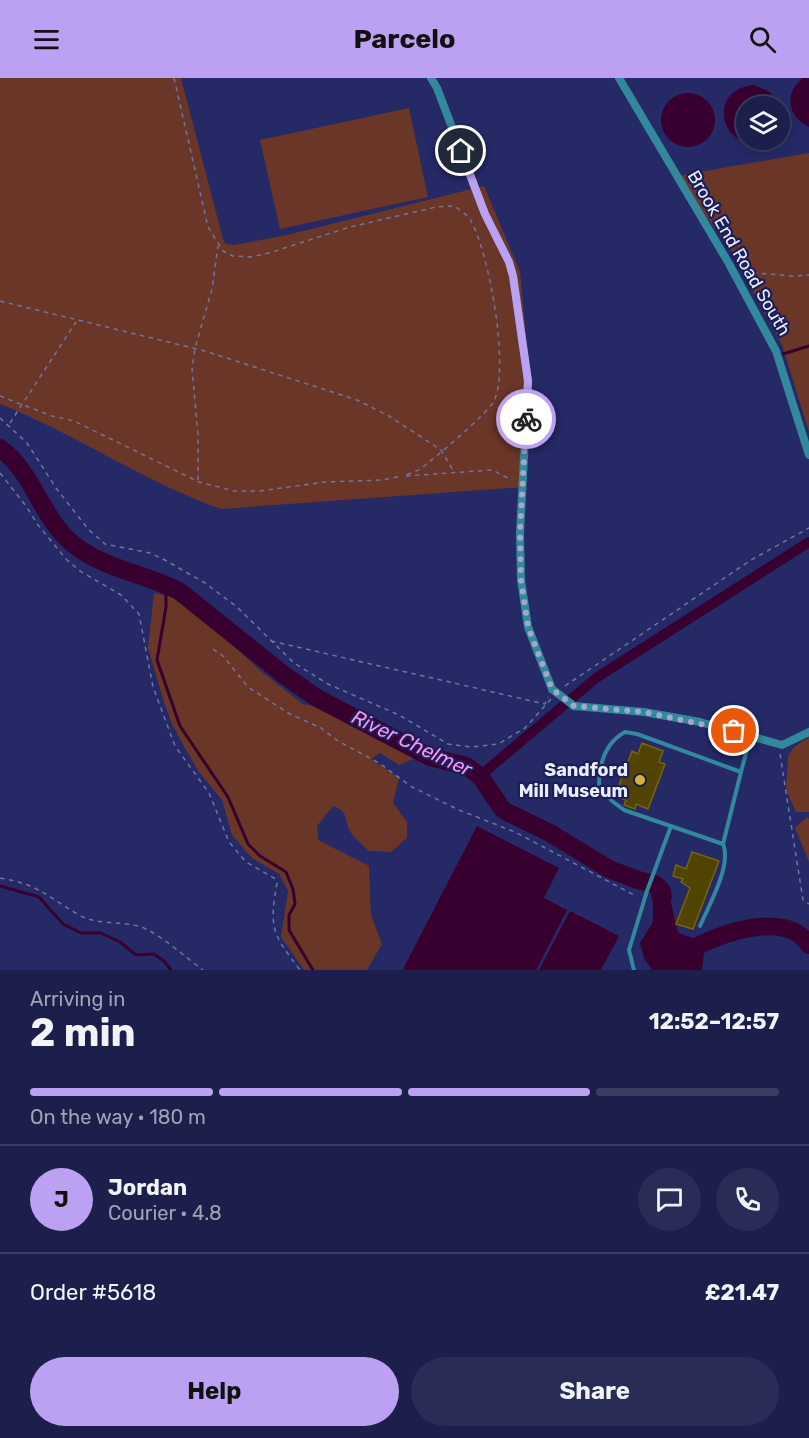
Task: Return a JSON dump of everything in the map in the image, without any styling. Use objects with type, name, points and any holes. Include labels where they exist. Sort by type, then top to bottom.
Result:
[{"type":"street","points":[[431,78],[437,88],[485,214],[509,262],[513,276],[528,381],[520,533],[524,605],[528,627],[555,692],[574,706],[644,712],[751,735],[782,745],[809,732]]},
{"type":"street","name":"Brook End Road South","points":[[619,78],[734,273],[776,351],[808,453]]},
{"type":"lane","points":[[723,844],[624,810],[612,801],[599,786],[599,772],[606,750],[613,738],[625,732],[637,734],[741,772]]},
{"type":"lane","points":[[700,926],[724,866],[726,852],[723,844],[751,735]]},
{"type":"lane","points":[[634,970],[629,950],[644,900],[671,826]]},
{"type":"path","points":[[174,78],[208,227],[218,245],[232,256],[250,257],[269,253],[350,226],[436,207],[454,206],[470,218],[492,286],[499,383],[494,401],[476,422],[420,469],[403,476]]},
{"type":"path","points":[[198,482],[198,435],[192,369],[195,348],[212,289],[218,245]]},
{"type":"path","points":[[734,273],[749,271],[792,276],[809,275]]},
{"type":"path","points":[[0,301],[195,348],[357,400],[389,416],[441,450],[454,473]]},
{"type":"path","points":[[9,424],[77,321]]},
{"type":"path","points":[[0,396],[52,416],[74,421],[109,436],[198,482],[234,491],[260,491],[325,482],[383,480],[403,476],[492,470],[523,487]]},
{"type":"path","points":[[0,418],[27,443],[56,488],[88,530],[105,544],[150,554],[198,579],[237,606],[294,663],[328,684],[399,715],[448,744],[471,747],[498,744],[525,728],[536,718],[555,692],[587,669],[751,560],[809,528]]},
{"type":"path","points":[[0,473],[43,532],[66,559],[80,571],[121,596],[139,614],[153,687],[175,746],[209,794],[229,842],[246,862],[274,878],[277,883],[272,911],[273,924],[285,951],[300,970]]},
{"type":"path","points":[[270,641],[545,704]]},
{"type":"path","points":[[213,649],[223,657],[248,687],[288,713],[321,728],[338,741],[379,763],[412,787],[459,810],[515,832],[644,900]]},
{"type":"path","points":[[782,745],[779,760],[803,900],[809,904]]},
{"type":"path","points":[[0,878],[30,885],[80,916],[141,927],[176,949],[203,970]]},
{"type":"shaded area","points":[[0,78],[181,78],[226,244],[234,245],[287,235],[484,186],[520,272],[530,381],[524,487],[221,509],[137,472],[56,429],[0,404]]},
{"type":"shaded area","points":[[803,78],[809,78],[809,127],[796,117],[791,104],[793,91]]},
{"type":"shaded area","points":[[754,85],[770,92],[773,96],[736,96],[736,137],[728,129],[724,118],[729,97],[739,89]]},
{"type":"shaded area","points":[[688,93],[698,95],[707,101],[713,110],[715,120],[713,130],[707,139],[698,145],[688,147],[678,145],[669,139],[663,130],[661,120],[663,110],[669,101],[678,95]]},
{"type":"shaded area","points":[[409,108],[428,197],[280,229],[260,140]]},
{"type":"shaded area","points":[[809,153],[809,432],[782,345],[732,252],[676,176]]},
{"type":"shaded area","points":[[154,593],[183,599],[263,673],[303,704],[340,716],[363,729],[409,749],[413,759],[399,765],[380,753],[371,759],[399,778],[393,803],[407,822],[407,838],[391,852],[369,851],[350,832],[343,812],[333,806],[317,826],[318,840],[369,866],[371,915],[382,944],[367,970],[304,970],[281,937],[288,891],[279,874],[252,858],[232,835],[222,800],[199,772],[172,724],[148,648]]},
{"type":"shaded area","points":[[809,737],[809,812],[796,812],[786,790],[788,756],[794,747]]},
{"type":"shaded area","points":[[807,817],[809,819],[809,862],[795,828]]},
{"type":"shaded area","points":[[477,826],[559,868],[544,898],[567,910],[536,970],[403,969]]},
{"type":"shaded area","points":[[656,876],[668,884],[672,898],[652,900],[651,890]]},
{"type":"shaded area","points":[[671,903],[678,933],[693,938],[705,946],[702,970],[652,970],[644,958],[640,943],[652,924],[657,904]]},
{"type":"shaded area","points":[[570,911],[619,936],[601,970],[539,970]]},
{"type":"building","name":"Sandford Mill Museum","points":[[642,743],[663,751],[659,762],[665,764],[648,809],[636,804],[635,809],[624,805],[626,800],[615,796],[632,751],[638,754]]},
{"type":"building","points":[[692,852],[719,861],[693,929],[676,924],[690,888],[681,882],[683,879],[673,876],[676,865],[686,869]]},
{"type":"waterway","points":[[783,354],[809,346]]},
{"type":"waterway","name":"River Chelmer","points":[[0,448],[12,458],[53,522],[73,544],[98,560],[179,591],[284,675],[317,698],[430,757],[466,766],[480,776],[503,810],[550,833],[609,869],[655,884],[662,892],[662,928]]},
{"type":"waterway","points":[[480,776],[596,678],[809,542]]},
{"type":"waterway","points":[[166,584],[166,607],[157,660],[180,726],[228,797],[248,844],[260,856],[286,872],[293,889],[295,904],[289,915],[289,930],[313,970]]},
{"type":"waterway","points":[[0,886],[39,897],[63,924],[81,933],[101,933],[120,942],[136,955],[154,954],[171,970]]},
{"type":"waterway","name":"River Chelmer","points":[[681,956],[709,940],[746,929],[765,927],[783,928],[798,934],[809,945]]},
{"type":"way so far","points":[[526,419],[520,533],[521,580],[528,627],[552,689],[574,706],[644,712],[734,731]]},
{"type":"place","name":"Sandford Mill Museum","points":[[640,780]]},
{"type":"route","points":[[461,151],[485,214],[509,262],[513,276],[528,381],[526,419]]}]
